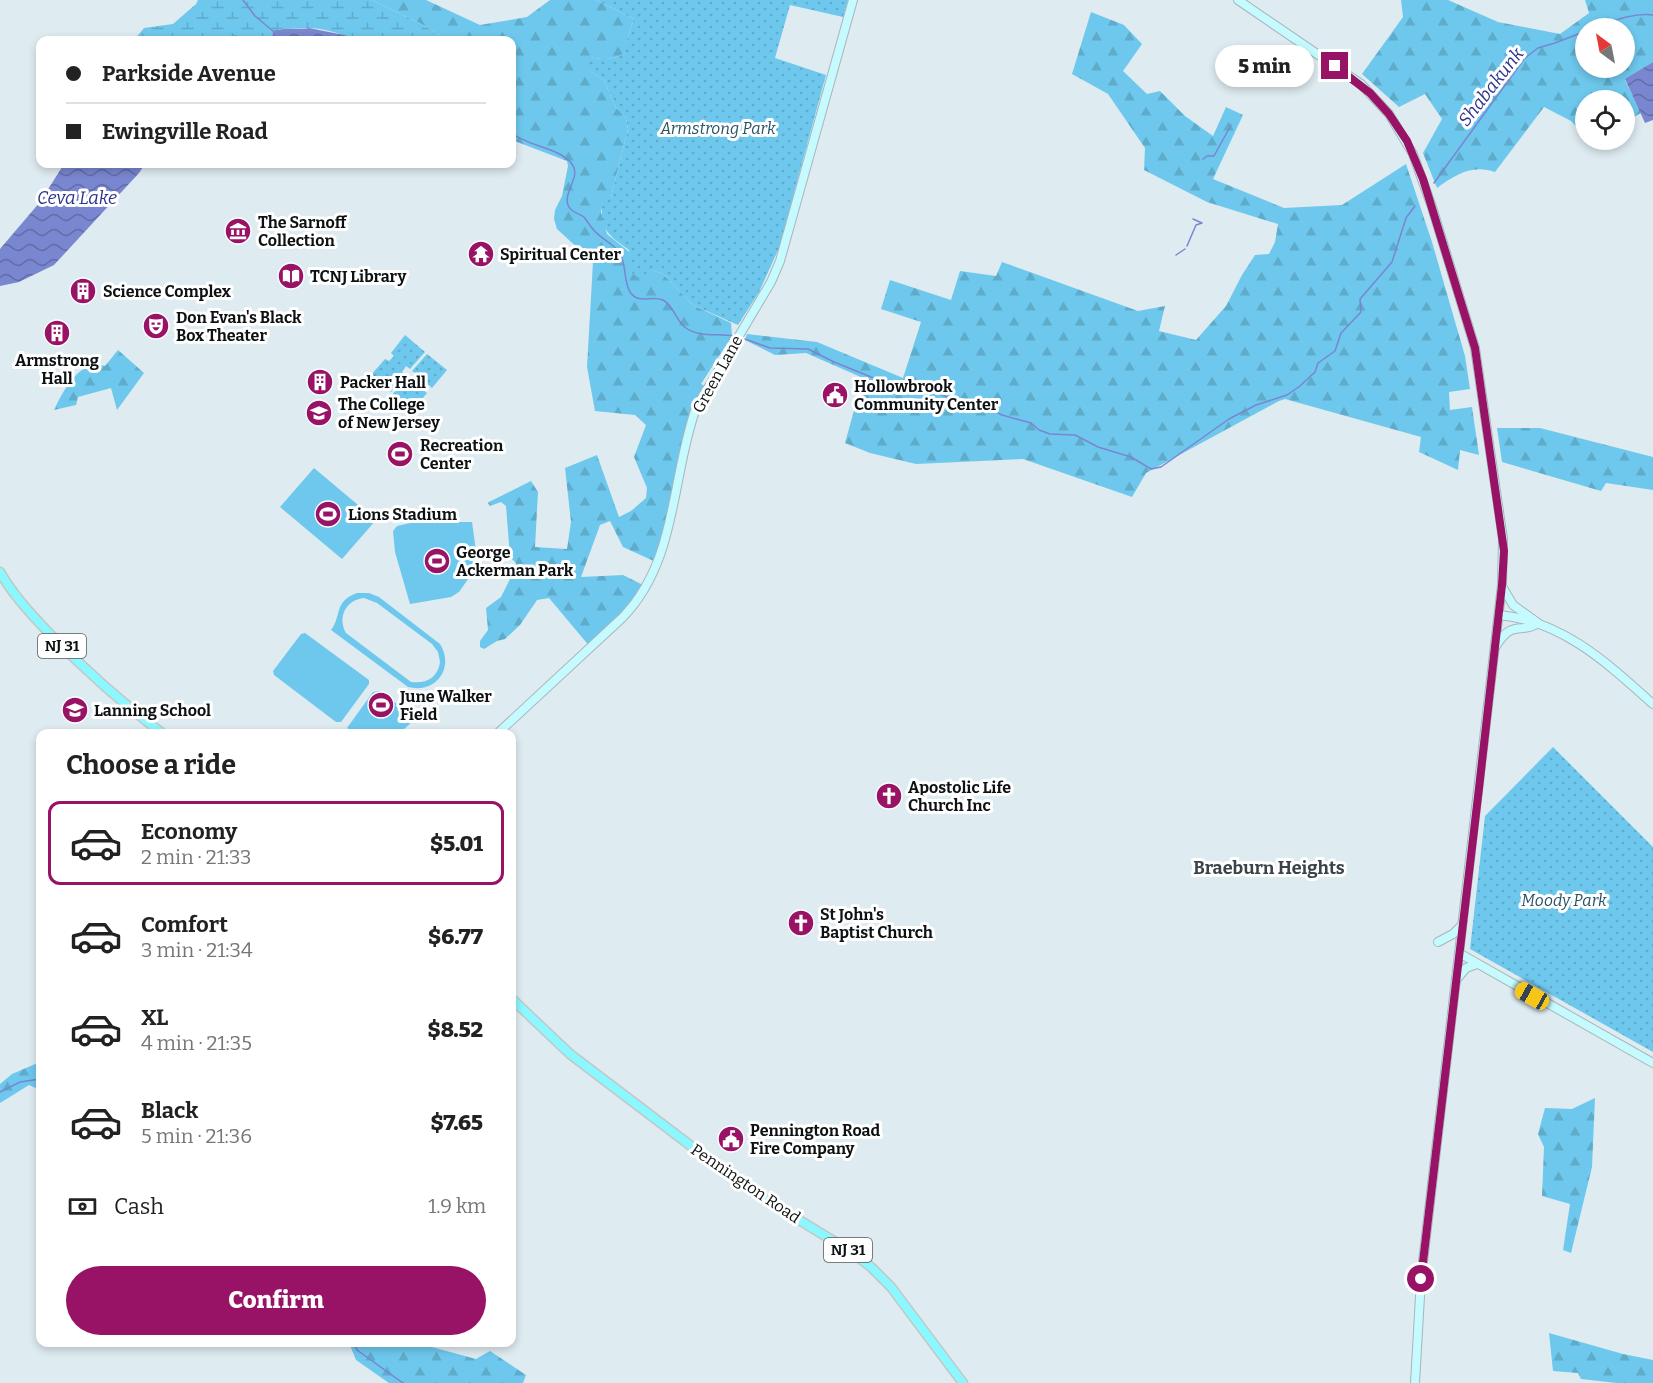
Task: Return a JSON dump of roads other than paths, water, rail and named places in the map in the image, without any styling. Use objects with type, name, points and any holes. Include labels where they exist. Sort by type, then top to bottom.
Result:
[{"type":"main road","name":"Green Lane","points":[[502,729],[622,618],[641,595],[668,536],[696,408],[771,282],[780,261],[853,0]]},
{"type":"main road","points":[[1238,0],[1361,84],[1389,114],[1413,154],[1432,207],[1475,348],[1503,542],[1499,615],[1421,1279],[1415,1383]]},
{"type":"main road","name":"NJ 31","points":[[0,572],[12,591],[77,663],[157,729]]},
{"type":"main road","points":[[1502,585],[1513,605],[1538,623],[1603,660],[1653,704]]},
{"type":"main road","points":[[1499,615],[1523,618],[1538,623]]},
{"type":"main road","points":[[1495,647],[1505,633],[1518,627],[1535,626],[1538,623]]},
{"type":"main road","points":[[1438,942],[1453,934],[1462,923]]},
{"type":"main road","points":[[1459,953],[1653,1063]]},
{"type":"main road","points":[[1456,981],[1468,967],[1477,964]]},
{"type":"main road","name":"Pennington Road","points":[[516,1003],[570,1054],[695,1149],[758,1195],[850,1251],[868,1265],[891,1287],[963,1383]]},
{"type":"water","points":[[309,28],[346,36],[272,36],[273,31]]},
{"type":"water","points":[[1653,62],[1653,120],[1645,123],[1635,101],[1635,90],[1630,90],[1625,79],[1635,78],[1635,73]]},
{"type":"water","name":"Ceva Lake","points":[[61,168],[142,168],[54,265],[19,282],[0,286],[0,249],[40,202]]},
{"type":"waterway","points":[[243,0],[255,16],[273,31]]},
{"type":"waterway","name":"Shabakunk","points":[[1622,18],[1653,15]]},
{"type":"waterway","name":"Shabakunk","points":[[1434,183],[1524,59],[1538,48],[1575,35]]},
{"type":"waterway","points":[[1203,159],[1207,156],[1214,156],[1231,125]]},
{"type":"waterway","points":[[516,136],[552,150],[572,164],[575,174],[567,202],[569,207],[584,217],[595,232],[619,252],[626,282],[634,296],[641,299],[663,300],[683,325],[691,331],[734,336]]},
{"type":"waterway","points":[[742,338],[770,348],[808,349],[876,379],[912,387],[922,386],[956,401],[972,400],[1002,415],[1031,423],[1039,430],[1050,434],[1075,435],[1098,447],[1131,457],[1151,469],[1161,467],[1229,419],[1256,405],[1287,395],[1315,372],[1318,363],[1335,351],[1341,333],[1361,312],[1360,299],[1392,262],[1406,218],[1415,206]]},
{"type":"waterway","points":[[1187,246],[1196,225],[1202,223],[1193,219]]},
{"type":"waterway","points":[[1176,255],[1185,249]]},
{"type":"waterway","points":[[0,1092],[20,1082],[36,1080]]},
{"type":"waterway","points":[[356,1347],[403,1383]]},
{"type":"place","name":"The Sarnoff Collection","points":[[238,231]]},
{"type":"place","name":"Spiritual Center","points":[[481,254]]},
{"type":"place","name":"TCNJ Library","points":[[291,276]]},
{"type":"place","name":"Science Complex","points":[[83,291]]},
{"type":"place","name":"Don Evan's Black Box Theater","points":[[156,326]]},
{"type":"place","name":"Armstrong Hall","points":[[57,333]]},
{"type":"place","name":"Packer Hall","points":[[320,382]]},
{"type":"place","name":"Hollowbrook Community Center","points":[[835,395]]},
{"type":"place","name":"The College of New Jersey","points":[[319,413]]},
{"type":"place","name":"Recreation Center","points":[[400,454]]},
{"type":"place","name":"Lions Stadium","points":[[328,514]]},
{"type":"place","name":"George Ackerman Park","points":[[437,561]]},
{"type":"place","name":"June Walker Field","points":[[381,705]]},
{"type":"place","name":"Lanning School","points":[[75,710]]},
{"type":"place","name":"Apostolic Life Church Inc","points":[[889,796]]},
{"type":"place","name":"St John's Baptist Church","points":[[801,923]]},
{"type":"place","name":"Pennington Road Fire Company","points":[[731,1139]]},
{"type":"district","name":"Braeburn Heights","points":[[1269,868]]},
{"type":"park label","name":"Armstrong Park","points":[[718,128]]},
{"type":"park label","name":"Moody Park","points":[[1564,900]]}]
